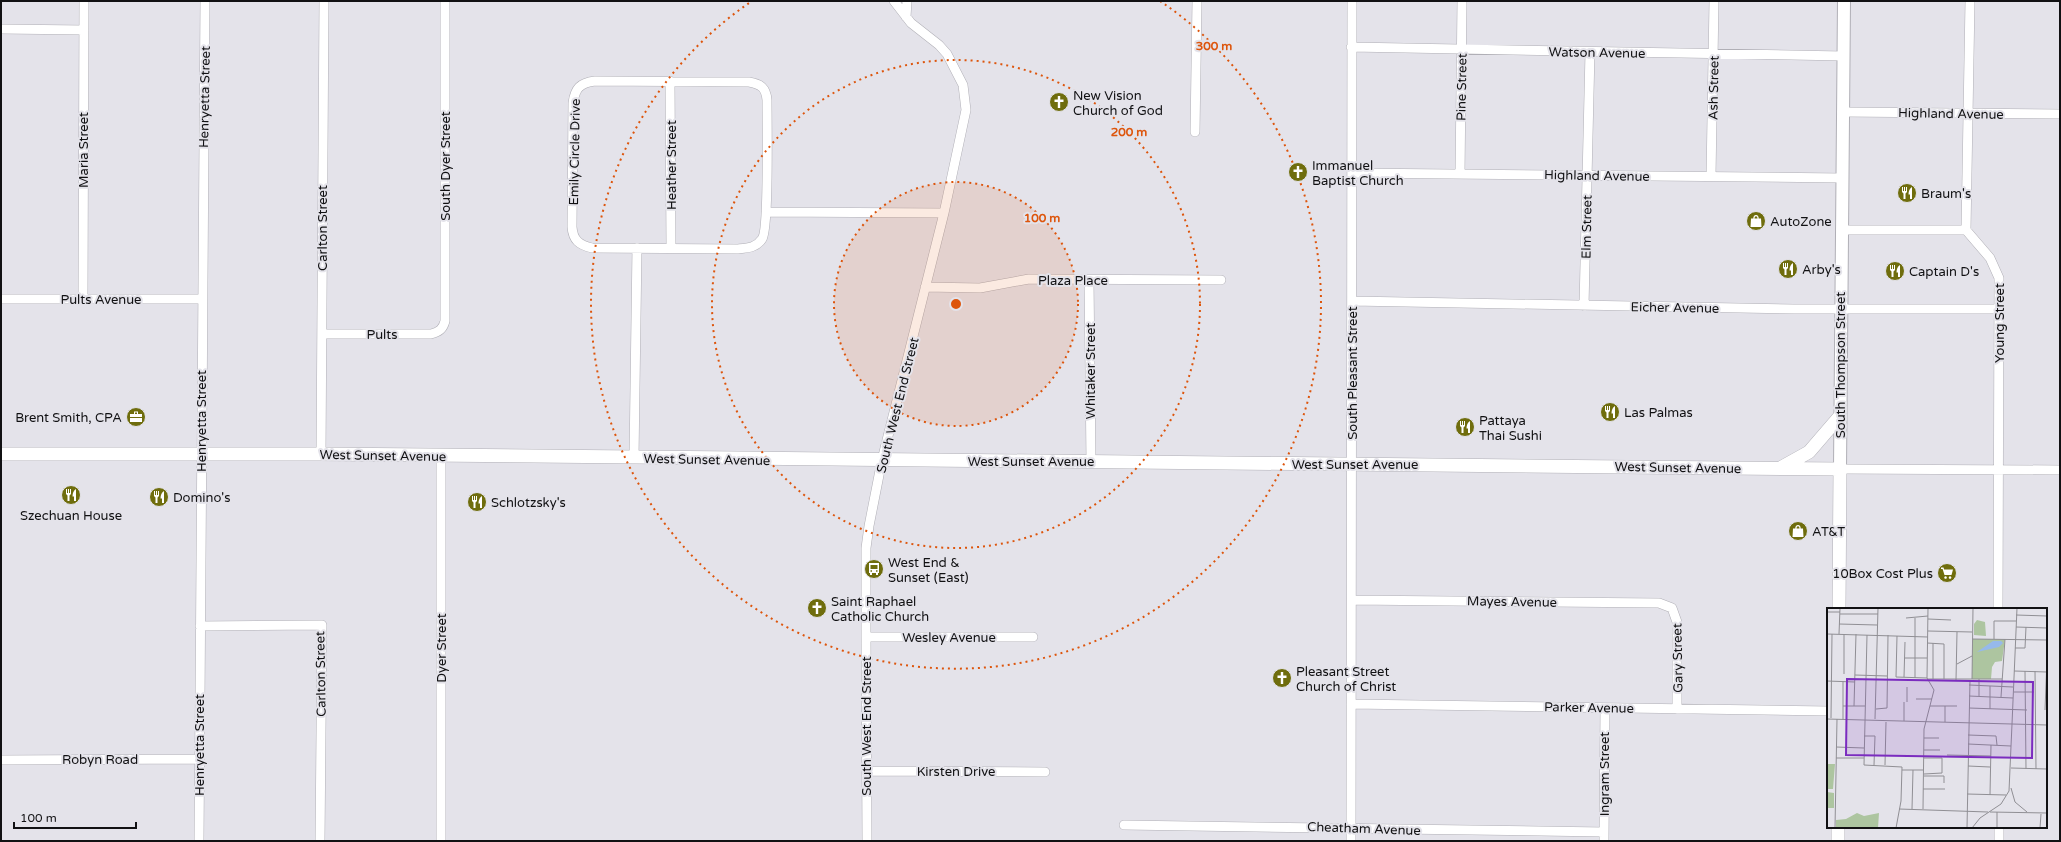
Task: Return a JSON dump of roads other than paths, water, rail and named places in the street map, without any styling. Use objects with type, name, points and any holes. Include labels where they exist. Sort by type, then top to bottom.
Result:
[{"type":"highway","points":[[1779,468],[1795,462],[1809,452],[1840,416]]},
{"type":"highway","name":"West Sunset Avenue","points":[[1,454],[321,454],[1840,469]]},
{"type":"highway","name":"South Thompson Street","points":[[1839,608],[1840,469]]},
{"type":"highway","points":[[1838,828],[1838,841]]},
{"type":"main road","name":"South Thompson Street","points":[[1840,469],[1840,309],[1844,1]]},
{"type":"street","name":"Maria Street","points":[[83,299],[84,1]]},
{"type":"street","name":"Henryetta Street","points":[[199,841],[205,1]]},
{"type":"street","name":"Carlton Street","points":[[321,454],[324,1]]},
{"type":"street","name":"South Dyer Street","points":[[441,330],[445,321],[445,1]]},
{"type":"street","name":"South West End Street","points":[[867,841],[866,548],[882,460],[944,213],[964,126],[966,110],[963,85],[947,54],[906,17],[894,1]]},
{"type":"street","points":[[906,17],[907,1]]},
{"type":"street","points":[[1195,132],[1197,1]]},
{"type":"street","name":"South Pleasant Street","points":[[1351,841],[1352,1]]},
{"type":"street","name":"Pine Street","points":[[1460,174],[1462,1]]},
{"type":"street","name":"Ash Street","points":[[1711,176],[1714,1]]},
{"type":"street","points":[[1841,230],[1966,230],[1970,1]]},
{"type":"street","points":[[1,29],[84,30]]},
{"type":"street","name":"Watson Avenue","points":[[1351,47],[1843,56]]},
{"type":"street","name":"Elm Street","points":[[1584,306],[1590,52]]},
{"type":"street","name":"Emily Circle Drive","points":[[590,81],[670,81],[749,82],[757,83],[764,88],[767,100],[766,212],[763,238],[757,245],[750,248],[637,248],[584,246],[578,242],[573,235],[574,94],[578,87],[585,82],[590,81]]},
{"type":"street","name":"Heather Street","points":[[670,81],[671,248]]},
{"type":"street","name":"Highland Avenue","points":[[1842,112],[2060,114]]},
{"type":"street","name":"Highland Avenue","points":[[1352,173],[1587,174],[1842,178]]},
{"type":"street","points":[[766,212],[944,213]]},
{"type":"street","name":"Young Street","points":[[1966,230],[1990,258],[1996,267],[1999,278],[1998,608]]},
{"type":"street","points":[[634,458],[637,248]]},
{"type":"street","name":"Plaza Place","points":[[925,287],[980,288],[1029,279],[1221,280]]},
{"type":"street","name":"Whitaker Street","points":[[1089,280],[1090,462]]},
{"type":"street","name":"Pults Avenue","points":[[1,298],[202,299]]},
{"type":"street","name":"Eicher Avenue","points":[[1352,301],[1584,306],[1999,309]]},
{"type":"street","name":"Pults","points":[[322,334],[431,334],[441,330]]},
{"type":"street","name":"Dyer Street","points":[[441,456],[442,841]]},
{"type":"street","name":"West Sunset Avenue","points":[[1840,469],[2060,470]]},
{"type":"street","name":"Mayes Avenue","points":[[1352,600],[1659,603],[1672,608]]},
{"type":"street","name":"Gary Street","points":[[1672,608],[1677,622],[1677,708]]},
{"type":"street","name":"Carlton Street","points":[[200,626],[322,625],[320,841]]},
{"type":"street","name":"Wesley Avenue","points":[[866,637],[1033,637]]},
{"type":"street","name":"Parker Avenue","points":[[1351,704],[1827,711]]},
{"type":"street","name":"Ingram Street","points":[[1604,836],[1605,708]]},
{"type":"street","name":"Robyn Road","points":[[1,760],[199,759]]},
{"type":"street","name":"Kirsten Drive","points":[[867,770],[1045,772]]},
{"type":"street","name":"Cheatham Avenue","points":[[1124,825],[1352,828],[1604,836]]},
{"type":"street","points":[[1999,828],[1999,841]]},
{"type":"place","name":"New Vision Church of God","points":[[1059,102]]},
{"type":"place","name":"Immanuel Baptist Church","points":[[1298,172]]},
{"type":"place","name":"Braum's","points":[[1907,193]]},
{"type":"place","name":"AutoZone","points":[[1756,221]]},
{"type":"place","name":"Arby's","points":[[1788,269]]},
{"type":"place","name":"Captain D's","points":[[1895,271]]},
{"type":"place","name":"Las Palmas","points":[[1610,412]]},
{"type":"place","name":"Brent Smith, CPA","points":[[136,417]]},
{"type":"place","name":"Pattaya Thai Sushi","points":[[1465,427]]},
{"type":"place","name":"Szechuan House","points":[[71,495]]},
{"type":"place","name":"Domino's","points":[[159,497]]},
{"type":"place","name":"Schlotzsky's","points":[[477,502]]},
{"type":"place","name":"AT&T","points":[[1798,531]]},
{"type":"place","name":"West End & Sunset (East)","points":[[874,569]]},
{"type":"place","name":"10Box Cost Plus","points":[[1947,573]]},
{"type":"place","name":"Saint Raphael Catholic Church","points":[[817,608]]},
{"type":"place","name":"Pleasant Street Church of Christ","points":[[1282,678]]}]
